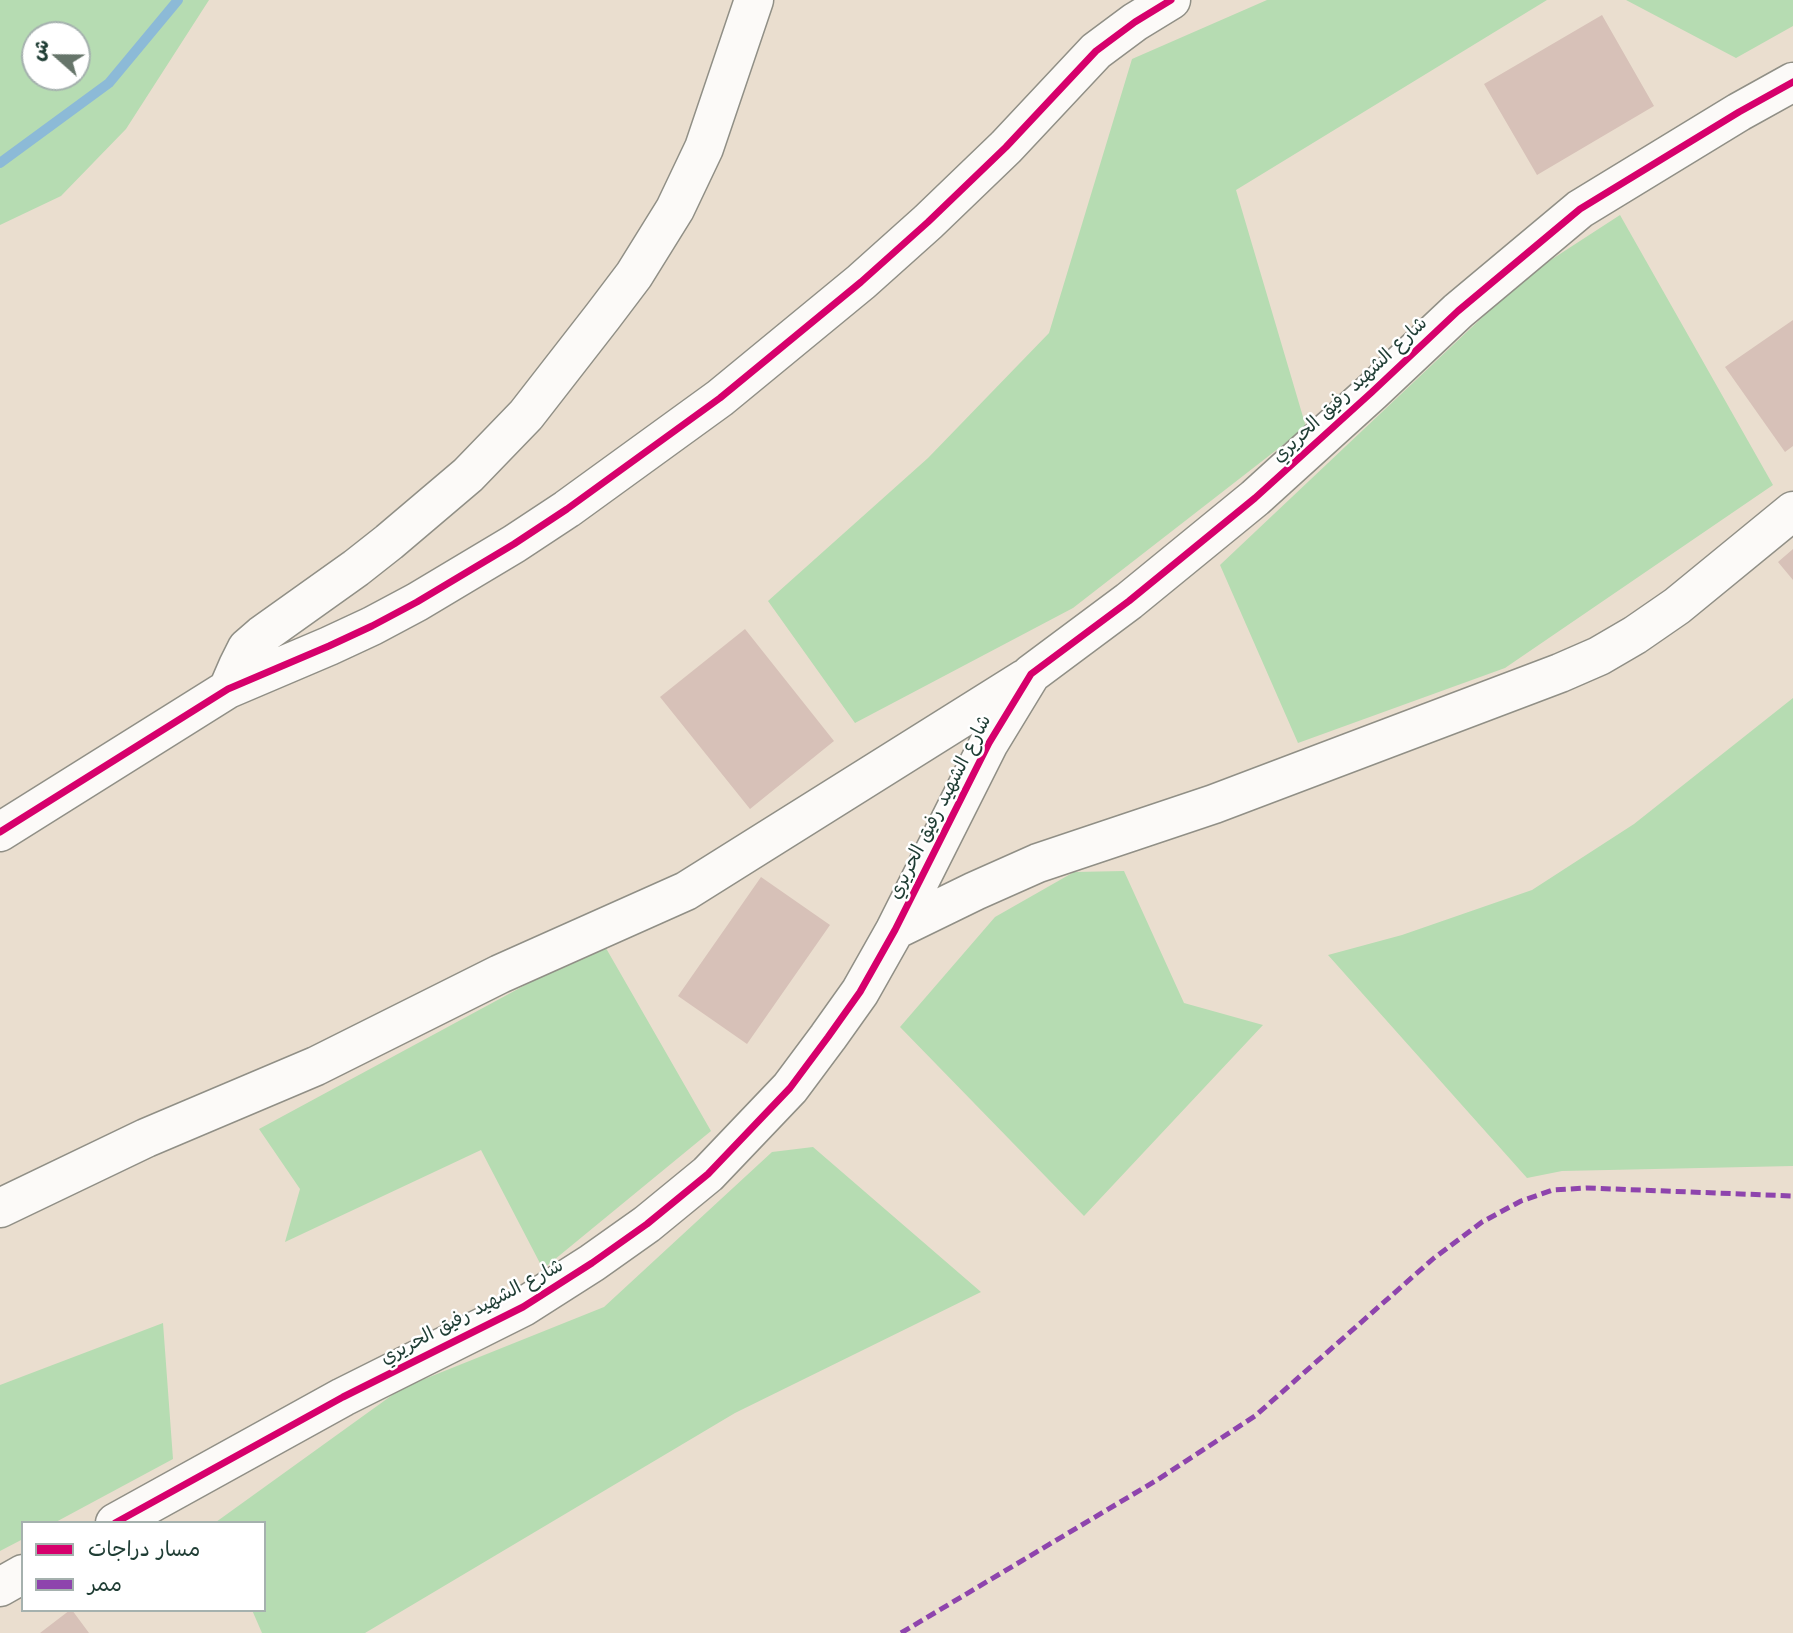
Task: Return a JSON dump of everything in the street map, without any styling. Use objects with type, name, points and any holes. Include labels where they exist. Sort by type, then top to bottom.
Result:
[{"type":"street","points":[[228,689],[247,648],[373,555],[476,466],[526,415],[603,316],[634,275],[675,209],[704,148],[754,0]]},
{"type":"street","points":[[0,832],[228,689],[329,646],[417,602],[514,544],[639,458],[720,397],[861,282],[1006,147],[1096,51],[1171,0]]},
{"type":"street","name":"شارع الشهيد رفيق الحريري","points":[[119,1521],[343,1397],[523,1307],[592,1264],[647,1224],[708,1174],[790,1088],[860,992],[895,930],[989,743],[1031,674],[1129,601],[1255,498],[1458,311],[1580,209],[1793,82]]},
{"type":"street","points":[[895,930],[1038,863],[1214,804],[1599,656],[1636,635],[1677,606],[1793,511]]},
{"type":"street","points":[[0,1208],[146,1138],[316,1066],[500,974],[686,891],[1031,674]]},
{"type":"street","points":[[0,1587],[21,1575]]},
{"type":"green space","points":[[0,0],[209,0],[126,129],[61,196],[0,225]]},
{"type":"green space","points":[[1267,0],[1547,0],[1236,190],[1306,427],[1073,608],[855,723],[768,601],[928,458],[1049,333],[1132,59]]},
{"type":"green space","points":[[1626,0],[1793,0],[1793,26],[1736,58]]},
{"type":"green space","points":[[1620,215],[1773,485],[1505,668],[1298,743],[1220,565],[1526,276]]},
{"type":"green space","points":[[1793,698],[1793,1166],[1562,1171],[1527,1178],[1328,955],[1402,935],[1532,890],[1634,824]]},
{"type":"green space","points":[[1124,871],[1184,1003],[1263,1025],[1084,1216],[900,1027],[995,917],[1074,872]]},
{"type":"green space","points":[[603,943],[711,1131],[543,1269],[481,1150],[285,1242],[300,1189],[259,1129]]},
{"type":"green space","points":[[813,1147],[981,1292],[735,1413],[365,1633],[262,1633],[253,1612],[266,1612],[266,1521],[217,1521],[402,1388],[604,1307],[772,1152]]},
{"type":"green space","points":[[163,1323],[173,1459],[58,1521],[21,1521],[21,1540],[0,1551],[0,1385]]},
{"type":"building","points":[[1602,15],[1654,106],[1537,175],[1484,84]]},
{"type":"building","points":[[1793,320],[1793,446],[1785,452],[1725,367]]},
{"type":"building","points":[[1793,549],[1793,580],[1778,562]]},
{"type":"building","points":[[745,629],[834,741],[750,809],[660,697]]},
{"type":"building","points":[[761,877],[830,925],[747,1044],[678,996]]},
{"type":"building","points":[[67,1612],[73,1612],[89,1633],[40,1633]]},
{"type":"waterway","points":[[0,163],[109,83],[178,0]]},
{"type":"marked path","points":[[901,1633],[1157,1480],[1255,1416],[1434,1258],[1482,1222],[1521,1201],[1553,1190],[1587,1188],[1793,1196]]},
{"type":"cycle path","points":[[0,832],[228,689],[372,626],[514,544],[567,509],[720,398],[861,282],[1006,147],[1096,51],[1171,0]]},
{"type":"cycle path","points":[[119,1521],[343,1397],[523,1307],[647,1224],[708,1174],[790,1088],[860,992],[895,930],[989,743],[1031,674],[1129,601],[1255,498],[1458,311],[1580,209],[1793,82]]}]
